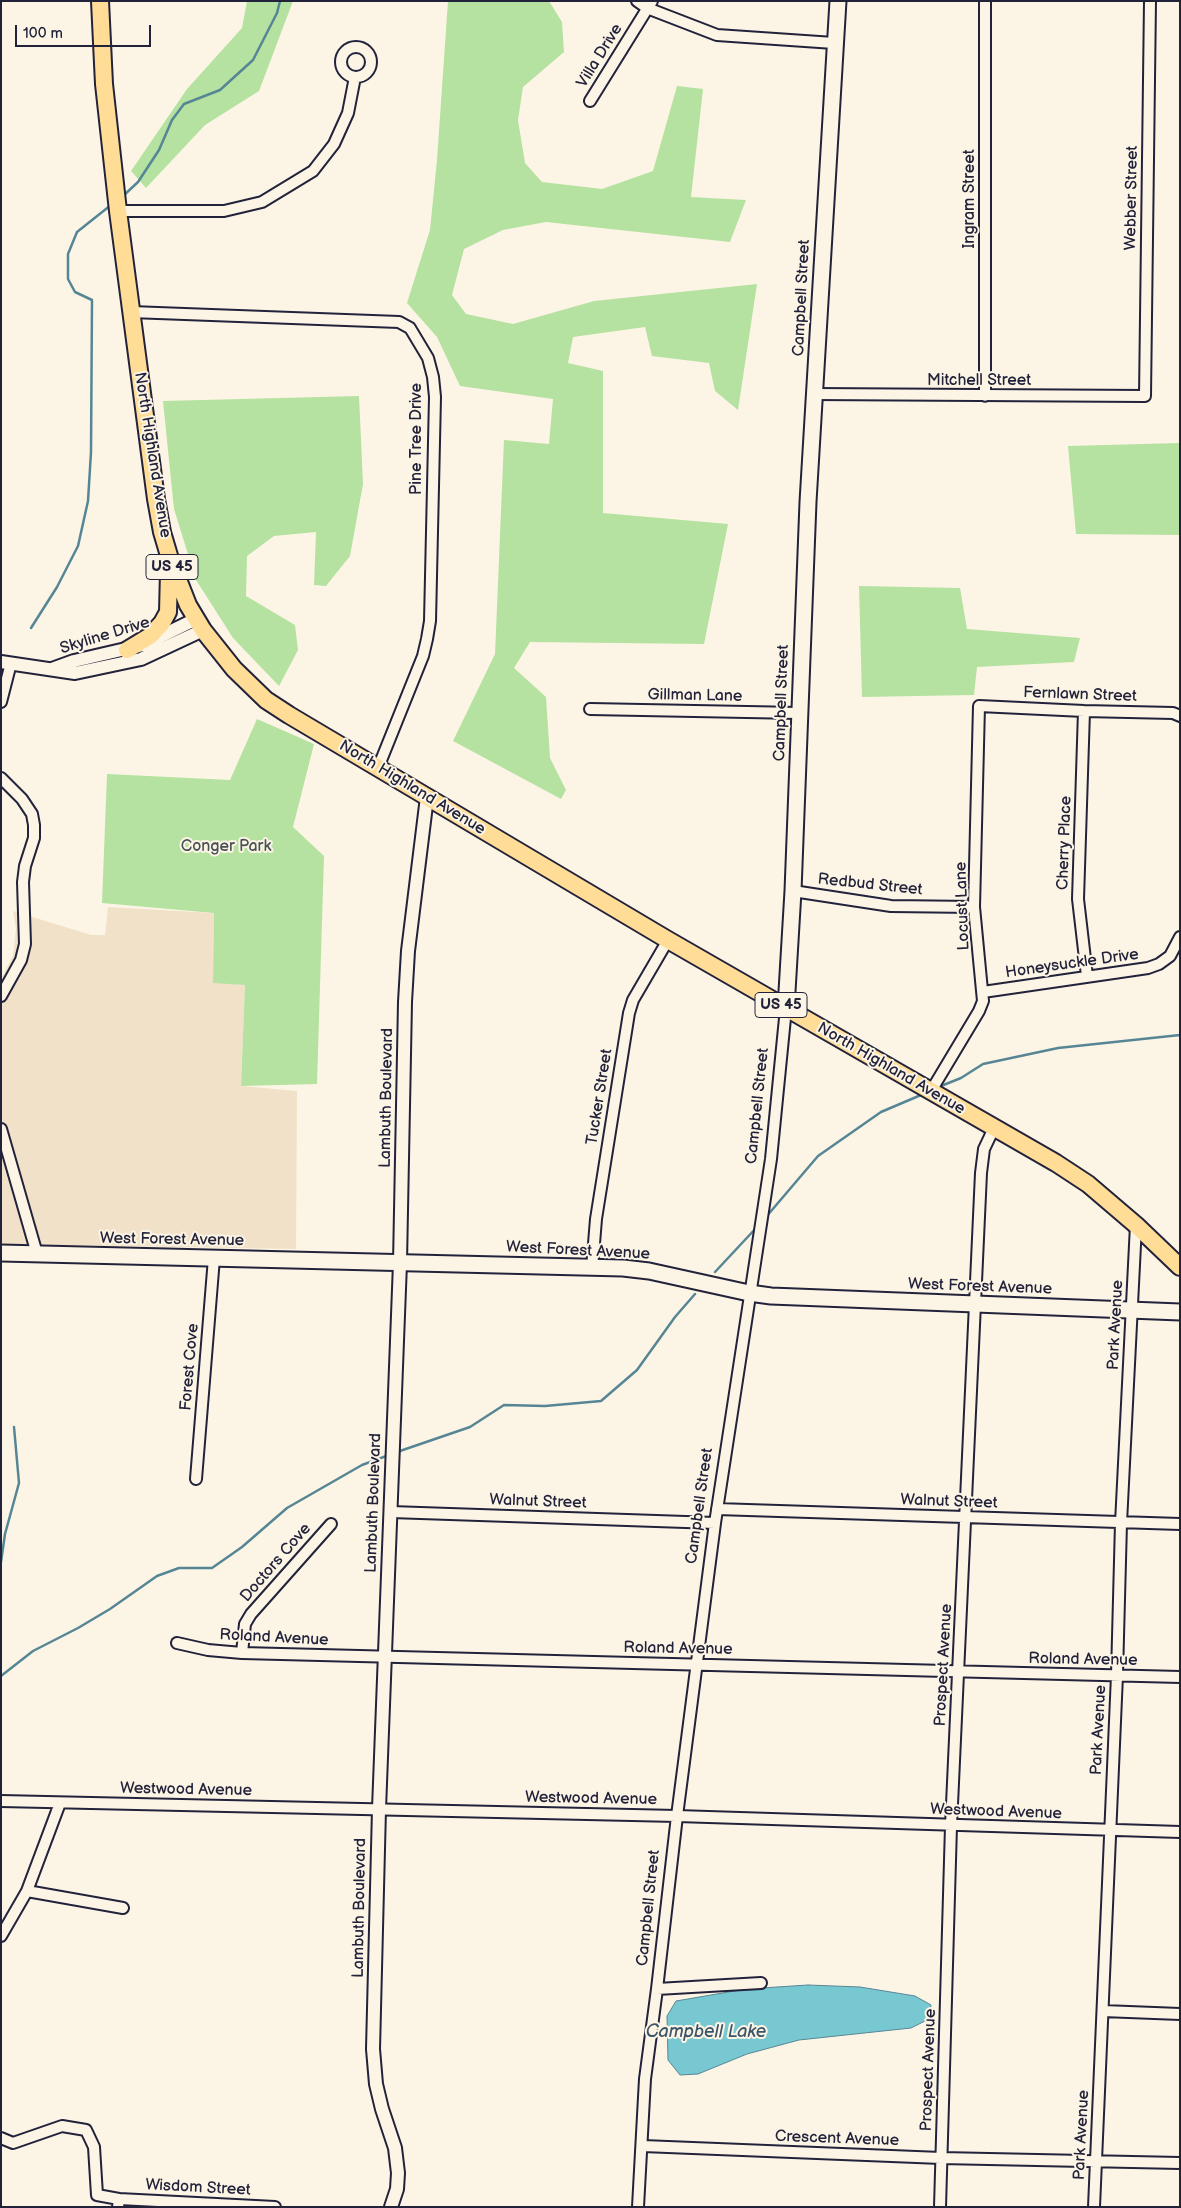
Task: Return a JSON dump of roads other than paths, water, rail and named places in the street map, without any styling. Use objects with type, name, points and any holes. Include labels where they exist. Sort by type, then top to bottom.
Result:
[{"type":"main road","name":"North Highland Avenue","points":[[100,1],[104,84],[118,211],[156,498],[178,585],[200,624],[234,669],[266,700],[378,768],[668,940],[1088,1184],[1136,1225],[1180,1267]]},
{"type":"main road","name":"Campbell Street","points":[[786,1008],[813,394],[838,1]]},
{"type":"main road","points":[[127,650],[150,636],[162,623],[168,612],[170,559]]},
{"type":"main road","name":"West Forest Avenue","points":[[1,1254],[623,1268],[649,1271],[748,1293],[771,1296],[1180,1312]]},
{"type":"street","points":[[637,1],[717,35],[834,43]]},
{"type":"street","name":"Ingram Street","points":[[985,1],[985,396]]},
{"type":"street","name":"Webber Street","points":[[1145,396],[1150,1]]},
{"type":"street","name":"Villa Drive","points":[[590,102],[650,5]]},
{"type":"street","points":[[118,211],[224,211],[262,202],[313,171],[334,144],[348,113],[355,77]]},
{"type":"street","name":"Pine Tree Drive","points":[[131,312],[399,322],[410,328],[428,358],[433,377],[434,397],[430,621],[428,639],[378,768]]},
{"type":"street","name":"Mitchell Street","points":[[813,394],[1145,396]]},
{"type":"street","name":"Skyline Drive","points":[[50,670],[74,661],[127,650],[200,624]]},
{"type":"street","name":"Skyline Drive","points":[[6,662],[75,673],[141,659],[200,624]]},
{"type":"street","points":[[1,702],[6,662]]},
{"type":"street","name":"Fernlawn Street","points":[[979,706],[1173,713],[1180,716]]},
{"type":"street","name":"Locust Lane","points":[[927,1089],[979,1011],[983,1000],[974,907],[979,706]]},
{"type":"street","name":"Gillman Lane","points":[[590,709],[799,713]]},
{"type":"street","name":"Cherry Place","points":[[1084,711],[1078,900],[1087,976]]},
{"type":"street","points":[[1,778],[22,799],[32,814],[34,825],[34,838],[25,866],[23,882],[25,944],[21,960],[1,996]]},
{"type":"street","name":"Lambuth Boulevard","points":[[391,2207],[398,2174],[395,2148],[376,2084],[373,2049],[379,1809],[400,1263],[407,960],[427,797]]},
{"type":"street","name":"Redbud Street","points":[[792,891],[891,906],[974,907]]},
{"type":"street","name":"Honeysuckle Drive","points":[[983,992],[1148,968],[1159,964],[1170,956],[1180,937]]},
{"type":"street","name":"Tucker Street","points":[[592,1268],[596,1218],[628,1013],[633,1000],[668,940]]},
{"type":"street","name":"Campbell Street","points":[[638,2207],[643,2146],[645,2079],[676,1816],[715,1522],[748,1293],[773,1141],[786,1008]]},
{"type":"street","points":[[1,1128],[37,1254]]},
{"type":"street","name":"Prospect Avenue","points":[[940,2207],[958,1672],[982,1173],[984,1149],[994,1128]]},
{"type":"street","name":"Park Avenue","points":[[1094,2207],[1103,2011],[1108,1830],[1117,1675],[1121,1523],[1136,1225]]},
{"type":"street","name":"Forest Cove","points":[[196,1479],[214,1258]]},
{"type":"street","name":"Walnut Street","points":[[717,1509],[1180,1524]]},
{"type":"street","name":"Walnut Street","points":[[390,1512],[715,1522]]},
{"type":"street","name":"Doctors Cove","points":[[242,1653],[245,1624],[251,1614],[331,1524]]},
{"type":"street","name":"Roland Avenue","points":[[177,1644],[208,1650],[242,1653],[1180,1677]]},
{"type":"street","name":"Westwood Avenue","points":[[1,1801],[676,1816],[1180,1832]]},
{"type":"street","points":[[1,1936],[27,1891],[60,1803]]},
{"type":"street","points":[[27,1891],[123,1908]]},
{"type":"street","points":[[657,1989],[761,1983]]},
{"type":"street","points":[[1103,2011],[1180,2014]]},
{"type":"street","name":"Wisdom Street","points":[[1,2138],[13,2143],[62,2126],[86,2130],[94,2147],[97,2196],[119,2203],[275,2207]]},
{"type":"street","name":"Crescent Avenue","points":[[643,2146],[941,2158],[1180,2163]]},
{"type":"water","name":"Campbell Lake","points":[[808,1985],[860,1987],[915,1996],[931,2005],[929,2019],[911,2028],[799,2040],[747,2054],[698,2074],[680,2075],[668,2060],[667,2016],[676,2001],[746,1989]]},
{"type":"waterway","points":[[122,197],[138,182],[159,150],[172,120],[184,104],[220,90],[253,60],[277,13],[280,1]]},
{"type":"waterway","points":[[31,628],[57,587],[78,546],[88,501],[91,452],[92,300],[75,292],[68,279],[68,254],[77,232],[111,205]]},
{"type":"waterway","points":[[941,1086],[961,1078],[983,1064],[1058,1048],[1180,1035]]},
{"type":"waterway","points":[[766,1217],[818,1156],[881,1112],[921,1095]]},
{"type":"waterway","points":[[715,1272],[757,1227]]},
{"type":"waterway","points":[[397,1452],[470,1427],[504,1405],[545,1406],[601,1401],[637,1370],[675,1317],[695,1294]]},
{"type":"waterway","points":[[1,1562],[5,1534],[19,1483],[14,1427]]},
{"type":"waterway","points":[[1,1676],[33,1651],[110,1609],[157,1576],[179,1568],[212,1568],[242,1547],[287,1508],[362,1465],[389,1455]]},
{"type":"park label","name":"Conger Park","points":[[226,847]]}]
